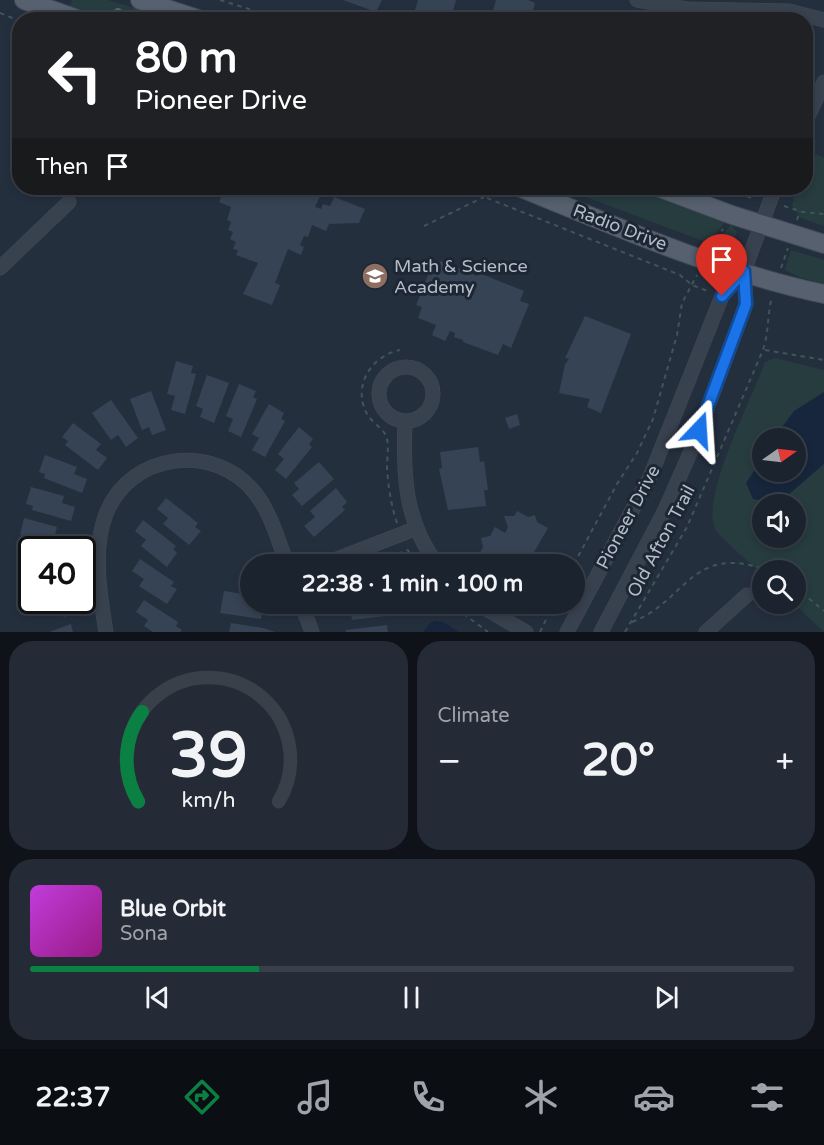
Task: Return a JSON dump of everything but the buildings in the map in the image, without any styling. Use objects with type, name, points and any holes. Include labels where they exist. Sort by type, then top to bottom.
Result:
[{"type":"main road","points":[[24,0],[58,12]]},
{"type":"main road","points":[[140,0],[177,12]]},
{"type":"main road","name":"Radio Drive","points":[[539,195],[705,258],[776,282],[824,294]]},
{"type":"main road","points":[[679,195],[732,215],[824,244]]},
{"type":"street","points":[[637,0],[687,9],[789,10],[796,12]]},
{"type":"street","points":[[813,106],[824,82]]},
{"type":"street","name":"Pioneer Drive","points":[[601,632],[665,510],[696,437],[746,304],[744,271],[773,195]]},
{"type":"street","points":[[0,268],[69,202]]},
{"type":"street","name":"Pioneer Drive","points":[[567,632],[650,477],[722,296],[744,271]]},
{"type":"street","points":[[405,421],[405,486],[417,528],[431,554]]},
{"type":"street","points":[[106,632],[99,578],[101,533],[106,514],[115,497],[129,482],[156,466],[185,459],[221,468],[239,477],[255,492],[266,509],[282,554]]},
{"type":"street","points":[[350,554],[417,528]]},
{"type":"street","points":[[706,632],[747,595]]},
{"type":"street","points":[[305,614],[312,632]]},
{"type":"street","points":[[495,614],[526,632]]},
{"type":"path","points":[[220,0],[258,12]]},
{"type":"path","points":[[479,195],[680,275],[692,285]]},
{"type":"path","points":[[579,554],[617,484],[637,453],[653,419],[677,335],[681,303],[692,285],[712,240],[727,225],[742,195]]},
{"type":"path","points":[[424,226],[484,197]]},
{"type":"path","name":"Old Afton Trail","points":[[625,632],[687,527],[763,350],[769,330],[768,311],[800,211],[824,214]]},
{"type":"path","points":[[396,519],[388,482],[387,436],[367,414],[363,389],[368,372],[374,363],[387,354],[400,350]]},
{"type":"path","points":[[763,350],[824,360]]},
{"type":"path","points":[[398,554],[408,550],[410,554]]},
{"type":"path","points":[[632,622],[646,617],[691,576],[729,562],[752,565]]},
{"type":"path","points":[[806,596],[824,611]]},
{"type":"path","points":[[464,614],[488,632]]},
{"type":"path","points":[[540,632],[549,614]]},
{"type":"green space","points":[[72,0],[108,0],[148,12],[88,12],[70,6]]},
{"type":"green space","points":[[813,153],[824,158],[824,226],[801,218],[792,206],[794,195],[813,195]]},
{"type":"green space","points":[[581,195],[653,195],[725,222],[708,243]]},
{"type":"green space","points":[[731,225],[737,232],[735,237],[715,243]]},
{"type":"green space","points":[[791,250],[824,260],[824,284],[799,277],[785,270]]},
{"type":"green space","points":[[775,358],[824,370],[824,632],[805,614],[806,560],[752,560],[752,565],[715,529],[712,514],[715,494],[730,447],[765,362]]},
{"type":"water","points":[[824,392],[824,464],[806,479],[806,428],[781,428],[794,411]]},
{"type":"water","points":[[752,474],[752,482],[803,482],[789,494],[752,494],[752,497],[746,483]]},
{"type":"water","points":[[443,622],[459,632],[423,632],[430,623]]},
{"type":"place","name":"Math & Science Academy","points":[[375,276]]},
{"type":"route","points":[[699,430],[746,304],[744,271],[722,296]]}]
